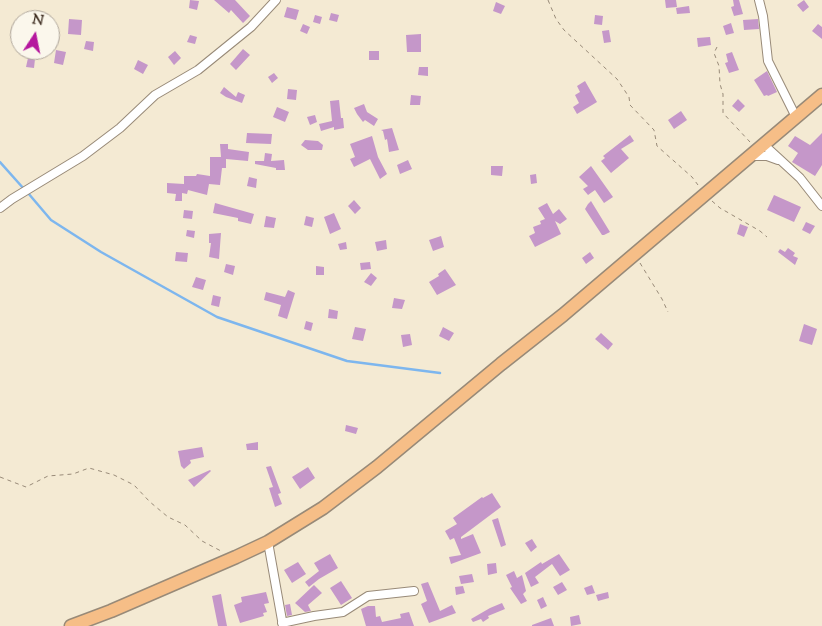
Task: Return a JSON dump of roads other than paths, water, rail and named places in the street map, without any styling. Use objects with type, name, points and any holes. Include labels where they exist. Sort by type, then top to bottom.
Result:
[{"type":"highway","points":[[70,626],[111,611],[268,542],[323,508],[377,467],[633,255],[822,95]]},
{"type":"street","points":[[0,208],[12,198],[83,156],[120,128],[155,95],[198,70],[251,27],[276,0]]},
{"type":"street","points":[[758,0],[763,16],[768,61],[796,117]]},
{"type":"street","points":[[756,150],[789,168]]},
{"type":"street","points":[[756,150],[776,158],[789,168],[812,191],[822,206]]},
{"type":"street","points":[[268,542],[282,625],[314,616],[343,612],[368,596],[414,591]]},
{"type":"waterway","points":[[0,162],[24,189]]},
{"type":"waterway","points":[[28,193],[51,220],[101,252],[217,317],[347,361],[440,373]]}]
